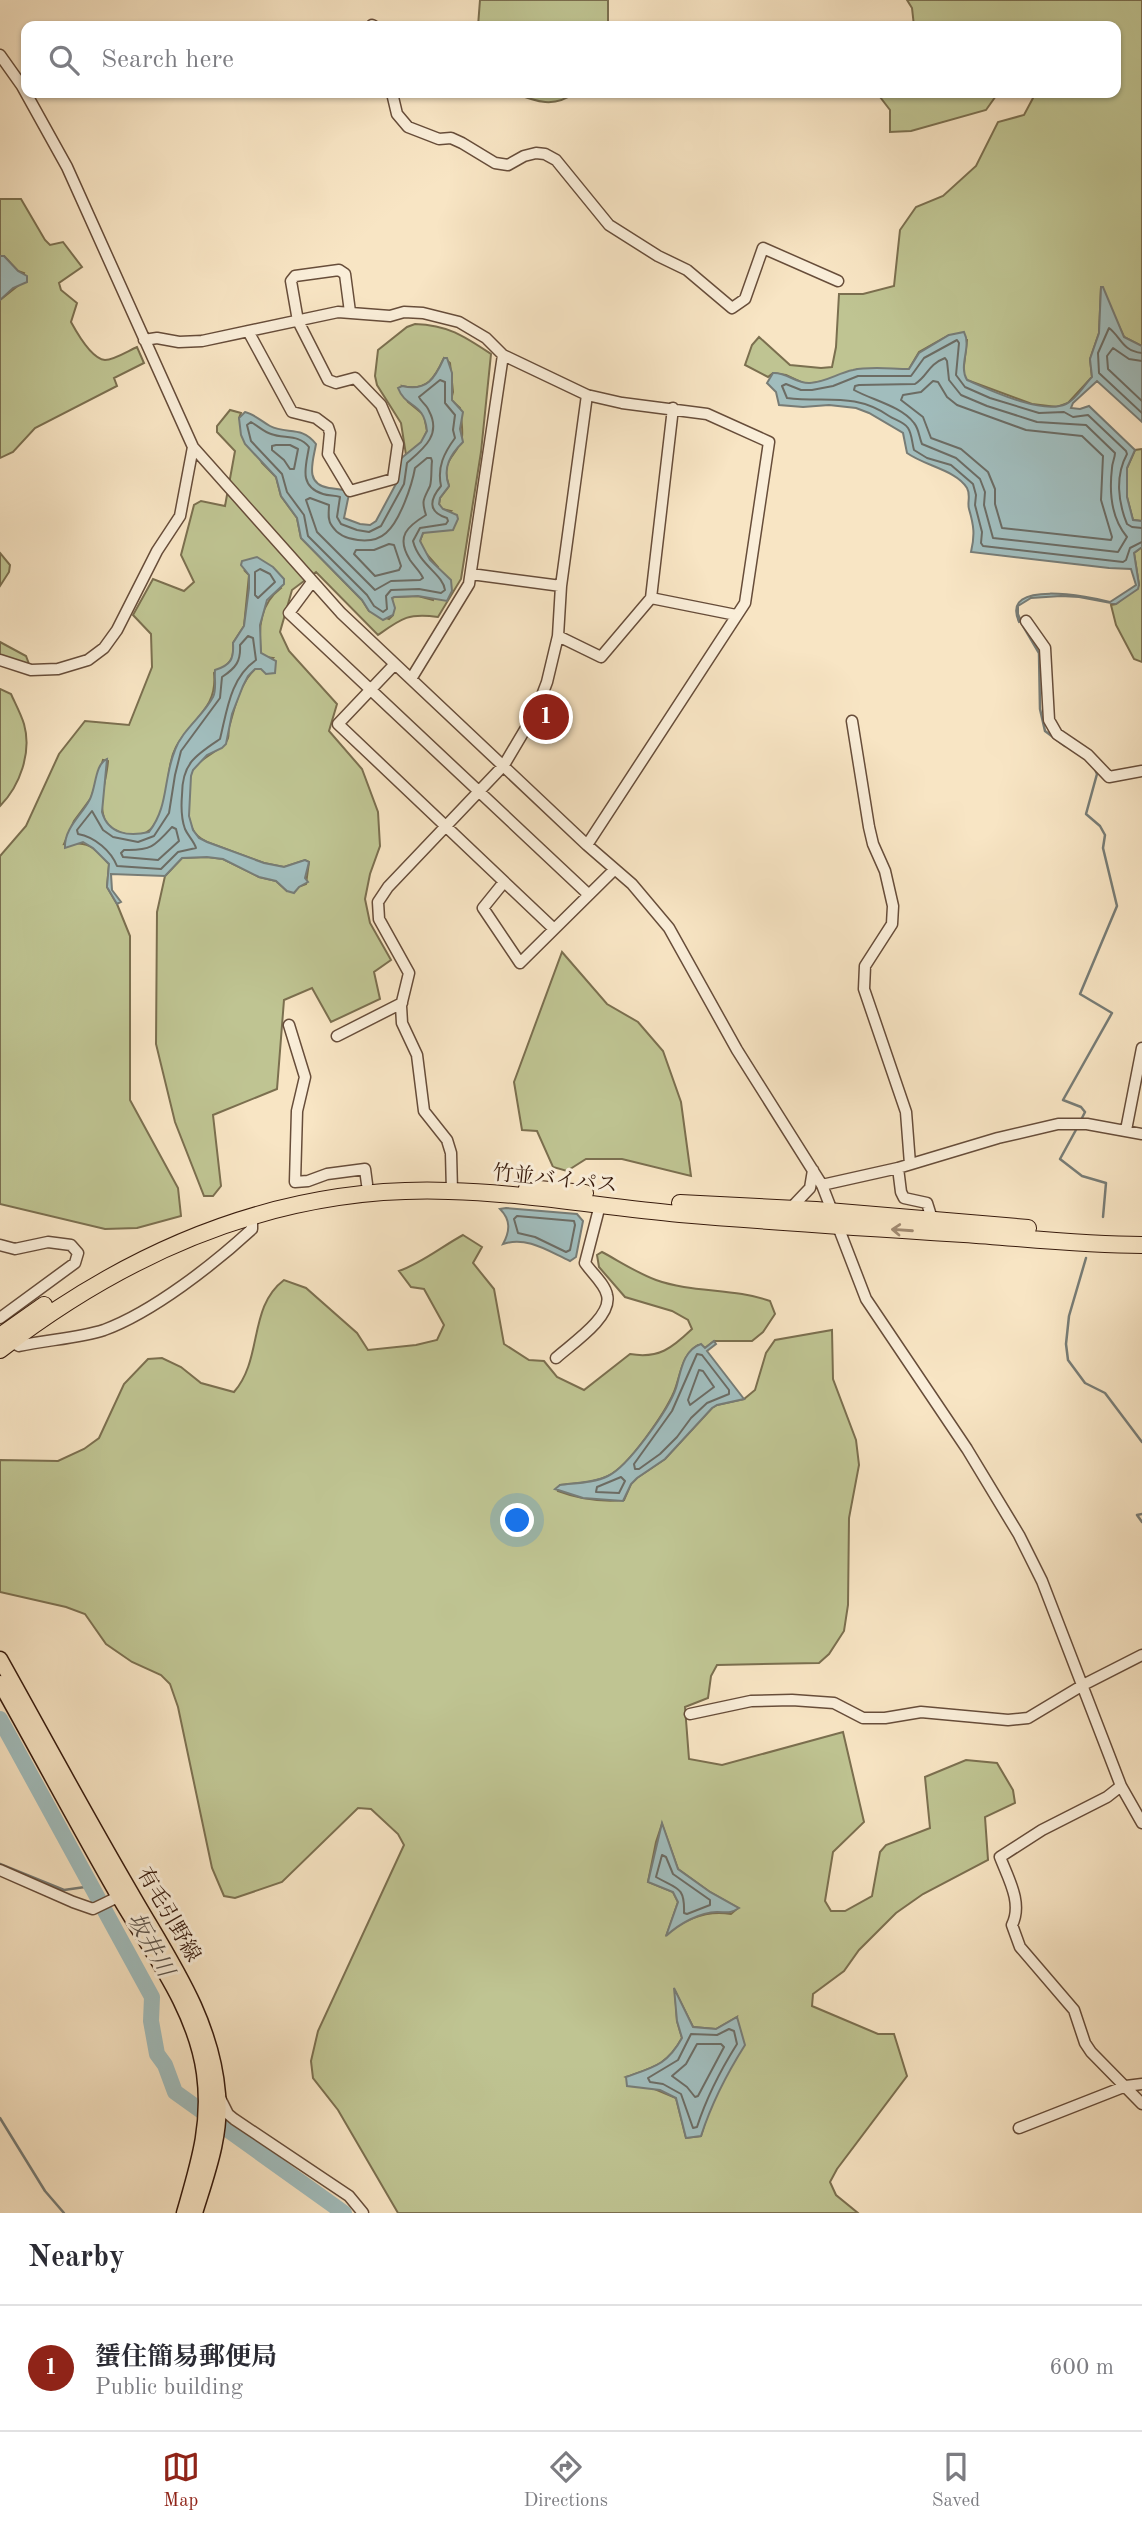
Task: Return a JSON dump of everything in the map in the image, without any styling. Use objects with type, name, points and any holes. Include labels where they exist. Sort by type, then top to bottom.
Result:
[{"type":"highway","name":"竹並バイパス","points":[[2,1335],[52,1300],[110,1266],[213,1217],[297,1194],[367,1184],[551,1189],[686,1204],[791,1208],[836,1218],[932,1219],[1142,1235]]},
{"type":"highway","name":"竹並バイパス","points":[[2,1335],[183,1240],[252,1215],[368,1194],[452,1186],[600,1205],[836,1218],[1142,1245]]},
{"type":"main road","name":"有毛引野線","points":[[0,1659],[120,1896]]},
{"type":"main road","name":"有毛引野線","points":[[0,1683],[189,2020],[214,2099],[211,2137],[195,2213]]},
{"type":"main road","name":"有毛引野線","points":[[184,2213],[211,2137]]},
{"type":"street","points":[[0,55],[21,85]]},
{"type":"street","points":[[29,98],[67,167],[193,447],[312,582],[394,665],[632,884],[669,928],[737,1050],[822,1185],[866,1299],[953,1428],[1019,1535],[1042,1581],[1121,1786],[1142,1823]]},
{"type":"street","points":[[393,98],[397,114],[408,127],[439,139],[451,138],[495,163],[508,165],[536,153],[556,160],[609,225],[658,256],[687,270],[732,308],[745,299],[764,248],[838,281]]},
{"type":"street","points":[[248,331],[292,412],[316,418],[328,427],[328,454],[350,491],[393,479],[398,444],[381,405],[355,378],[336,383],[328,380],[298,321],[291,281],[295,276],[339,270],[345,274],[351,312]]},
{"type":"street","points":[[144,340],[157,338],[179,342],[202,341],[324,313],[351,312],[390,316],[404,312],[423,313],[459,321],[486,338],[503,355],[587,395],[708,414],[769,442],[745,603],[587,845]]},
{"type":"street","points":[[411,679],[469,584],[503,355]]},
{"type":"street","points":[[452,1186],[451,1153],[447,1140],[424,1111],[417,1055],[402,1023],[402,1003],[409,973],[379,919],[378,902],[388,887],[504,765],[536,711],[547,682],[558,636],[561,586],[587,395]]},
{"type":"street","points":[[558,636],[601,657],[651,598],[673,408]]},
{"type":"street","points":[[0,660],[31,670],[58,669],[88,660],[104,648],[117,630],[157,551],[180,516],[193,447]]},
{"type":"street","points":[[471,574],[561,586]]},
{"type":"street","points":[[312,582],[289,613],[588,894]]},
{"type":"street","points":[[651,598],[736,615]]},
{"type":"street","points":[[1026,621],[1045,648],[1049,720],[1057,734],[1088,755],[1109,777],[1142,771]]},
{"type":"street","points":[[394,665],[338,724],[554,929]]},
{"type":"street","points":[[852,721],[869,827],[885,871],[893,906],[892,924],[865,966],[864,989],[906,1112],[909,1164]]},
{"type":"street","points":[[504,882],[483,908],[520,963],[614,870]]},
{"type":"street","points":[[337,1036],[402,1003]]},
{"type":"street","points":[[289,1025],[305,1077],[297,1111],[295,1182],[365,1169],[367,1184]]},
{"type":"street","points":[[1126,1130],[1142,1048]]},
{"type":"street","points":[[822,1185],[898,1168],[998,1138],[1058,1124],[1087,1124],[1142,1134]]},
{"type":"street","points":[[898,1168],[904,1198],[927,1203],[932,1219]]},
{"type":"street","points":[[791,1208],[810,1188],[813,1170]]},
{"type":"street","points":[[556,1359],[603,1316],[608,1303],[607,1293],[585,1263],[600,1205]]},
{"type":"street","points":[[0,1245],[15,1249],[48,1242],[71,1245],[78,1253],[75,1263],[2,1335],[19,1346],[103,1330],[127,1319],[224,1255],[252,1229],[252,1215]]},
{"type":"street","points":[[691,1714],[751,1701],[792,1700],[834,1703],[863,1718],[885,1718],[922,1712],[1028,1718],[1083,1685],[1142,1655]]},
{"type":"street","points":[[1121,1786],[1107,1797],[1042,1830],[1000,1857],[1017,1903],[1017,1913],[1012,1925],[1020,1947],[1074,2010],[1084,2043],[1142,2104]]},
{"type":"street","points":[[0,1870],[93,1909],[120,1896]]},
{"type":"street","points":[[1020,2128],[1126,2086],[1142,2084]]},
{"type":"street","points":[[214,2099],[234,2119],[349,2196],[363,2213]]},
{"type":"green space","points":[[480,0],[608,0],[608,21],[478,21]]},
{"type":"green space","points":[[907,0],[1142,0],[1142,346],[1124,337],[1101,287],[1099,333],[1090,359],[1092,377],[1068,403],[1057,407],[1032,404],[967,380],[963,374],[967,340],[949,335],[919,352],[909,369],[858,369],[831,380],[803,383],[786,375],[773,373],[768,377],[745,365],[752,345],[759,337],[790,365],[832,367],[839,294],[863,294],[894,286],[900,230],[916,207],[943,196],[976,166],[998,122],[1024,115],[1033,98],[1121,98],[1121,21],[913,21],[912,8]]},
{"type":"green space","points":[[528,98],[567,98],[553,102]]},
{"type":"green space","points":[[881,98],[994,98],[986,110],[911,131],[890,132],[890,110]]},
{"type":"green space","points":[[0,199],[21,199],[45,240],[50,245],[63,242],[82,267],[59,283],[61,290],[77,303],[71,322],[90,350],[100,359],[109,360],[137,347],[144,363],[114,378],[117,386],[35,428],[13,452],[0,458],[0,300],[19,285],[24,273],[18,271],[4,256],[0,256]]},
{"type":"green space","points":[[415,324],[455,333],[491,354],[481,452],[461,579],[438,617],[412,616],[393,624],[378,635],[316,572],[292,590],[280,632],[289,651],[337,704],[329,731],[362,769],[378,812],[380,846],[365,899],[370,923],[391,960],[374,972],[380,999],[331,1022],[312,988],[284,1000],[277,1089],[213,1115],[221,1186],[213,1196],[204,1196],[175,1122],[156,1044],[157,912],[165,876],[182,858],[223,859],[259,877],[276,881],[287,891],[306,884],[309,862],[305,860],[284,867],[264,863],[207,842],[195,833],[188,815],[187,799],[193,769],[226,742],[241,689],[255,669],[261,669],[273,658],[265,657],[261,653],[260,625],[269,601],[281,588],[265,564],[245,571],[249,575],[244,626],[233,643],[230,661],[214,673],[212,696],[208,705],[176,747],[170,764],[163,807],[153,827],[141,834],[128,835],[109,826],[103,814],[102,801],[108,761],[103,760],[91,798],[74,821],[64,844],[79,843],[90,846],[109,864],[107,887],[130,936],[130,1100],[178,1188],[181,1216],[137,1228],[105,1229],[0,1204],[0,856],[26,826],[59,754],[85,721],[129,725],[152,667],[151,634],[133,615],[153,579],[184,591],[194,582],[181,555],[194,505],[201,501],[225,506],[235,451],[217,432],[217,426],[230,410],[241,413],[239,418],[262,463],[276,477],[281,496],[297,518],[301,538],[362,600],[369,611],[389,619],[393,615],[394,597],[418,596],[433,600],[438,567],[423,550],[420,541],[423,533],[451,511],[442,509],[439,504],[449,486],[446,469],[460,444],[462,434],[460,408],[451,400],[453,392],[450,363],[444,358],[437,372],[424,385],[402,386],[408,402],[424,415],[427,431],[422,442],[406,455],[401,423],[377,385],[375,376],[378,350],[407,327]]},
{"type":"green space","points":[[1142,449],[1142,521],[1133,520],[1127,497],[1127,468],[1135,450]]},
{"type":"green space","points":[[1142,547],[1142,662],[1134,659],[1116,625],[1111,605],[1139,585],[1134,553]]},
{"type":"green space","points":[[0,553],[10,565],[9,572],[0,586]]},
{"type":"green space","points":[[0,642],[26,656],[29,664],[0,655]]},
{"type":"green space","points":[[0,689],[11,694],[18,709],[24,724],[26,746],[18,779],[0,806]]},
{"type":"green space","points":[[562,952],[607,1004],[638,1022],[663,1051],[681,1102],[691,1176],[622,1159],[586,1159],[567,1171],[553,1167],[537,1131],[522,1130],[514,1082]]},
{"type":"green space","points":[[463,1235],[482,1247],[473,1263],[494,1289],[504,1344],[529,1360],[544,1361],[557,1377],[584,1390],[630,1354],[657,1353],[678,1342],[692,1329],[688,1320],[672,1311],[625,1297],[599,1267],[597,1255],[602,1252],[656,1280],[770,1301],[775,1314],[763,1332],[752,1341],[714,1341],[705,1348],[698,1345],[692,1349],[685,1360],[674,1392],[636,1451],[608,1476],[560,1485],[558,1491],[574,1496],[624,1500],[631,1484],[665,1459],[712,1408],[744,1399],[755,1390],[766,1353],[775,1340],[832,1330],[833,1379],[856,1440],[859,1465],[849,1518],[848,1605],[844,1631],[829,1654],[819,1663],[717,1665],[711,1676],[708,1698],[685,1707],[689,1759],[722,1765],[843,1732],[864,1822],[833,1852],[825,1901],[831,1911],[845,1911],[872,1896],[880,1852],[886,1845],[930,1828],[925,1777],[966,1760],[997,1763],[1013,1790],[1015,1803],[985,1817],[988,1860],[923,1894],[896,1913],[859,1950],[844,1971],[813,1994],[812,2006],[878,2034],[894,2034],[907,2076],[830,2182],[836,2195],[858,2213],[398,2213],[338,2110],[313,2078],[311,2061],[318,2031],[404,1845],[398,1834],[371,1809],[358,1808],[282,1882],[235,1898],[224,1896],[212,1868],[178,1707],[170,1684],[161,1675],[132,1662],[106,1644],[85,1614],[0,1592],[0,1460],[58,1461],[84,1449],[99,1438],[124,1384],[148,1359],[162,1358],[181,1367],[201,1383],[234,1392],[249,1364],[265,1304],[284,1280],[306,1288],[357,1333],[368,1350],[437,1340],[444,1325],[424,1289],[411,1287],[399,1271]],"holes":[[[662,1824],[678,1869],[738,1908],[731,1914],[713,1913],[697,1917],[667,1934],[678,1902],[673,1892],[648,1882]],[[675,1991],[693,2027],[716,2029],[737,2017],[724,2078],[711,2103],[701,2136],[686,2138],[676,2098],[626,2077],[665,2060],[682,2038],[677,2021]]]},
{"type":"water","points":[[0,256],[4,256],[18,271],[27,276],[27,282],[13,288],[0,300]]},
{"type":"water","points":[[1101,287],[1124,337],[1142,346],[1142,422],[1097,381],[1071,408],[1089,406],[1135,450],[1127,468],[1127,497],[1133,520],[1142,521],[1142,547],[1134,553],[1139,585],[1138,589],[1116,604],[1079,597],[1031,598],[1018,606],[1019,622],[1016,608],[1022,600],[1034,595],[1068,595],[1110,602],[1136,585],[1131,569],[971,552],[973,526],[967,488],[948,472],[907,453],[903,433],[856,408],[779,405],[776,392],[767,383],[773,373],[810,383],[860,369],[909,369],[919,353],[949,335],[964,332],[967,344],[964,368],[967,380],[1030,404],[1056,407],[1070,402],[1092,377],[1090,359],[1099,333]]},
{"type":"water","points":[[444,358],[447,358],[452,373],[452,400],[463,412],[460,429],[463,442],[449,461],[449,486],[439,504],[443,509],[457,515],[458,519],[453,530],[423,533],[420,541],[430,560],[451,580],[452,591],[447,601],[418,596],[394,597],[393,615],[383,620],[369,611],[362,600],[301,538],[297,518],[281,496],[276,477],[245,444],[239,418],[245,412],[276,429],[299,432],[310,438],[316,444],[312,471],[316,482],[321,486],[347,491],[349,494],[344,518],[370,525],[376,521],[397,482],[399,460],[421,442],[427,431],[419,410],[401,395],[398,388],[418,387],[429,382]]},
{"type":"water","points":[[257,557],[273,567],[284,579],[284,584],[267,600],[260,625],[261,653],[276,661],[275,673],[266,674],[261,669],[255,669],[248,676],[232,714],[226,744],[207,755],[193,770],[189,816],[193,830],[199,838],[207,842],[264,863],[284,867],[305,860],[309,862],[305,878],[308,882],[294,893],[287,891],[276,881],[259,877],[223,859],[182,858],[165,876],[111,874],[112,890],[121,902],[117,904],[107,887],[109,864],[83,842],[65,848],[67,834],[87,805],[100,766],[107,759],[102,812],[105,819],[120,832],[149,832],[160,812],[171,761],[178,743],[213,697],[215,670],[225,666],[232,657],[233,643],[244,626],[249,588],[249,575],[241,565],[242,561]]},
{"type":"water","points":[[500,1209],[577,1214],[583,1221],[576,1257],[570,1261],[529,1243],[503,1244],[508,1226]]},
{"type":"water","points":[[714,1341],[716,1344],[707,1351],[744,1399],[712,1408],[665,1459],[631,1484],[623,1501],[583,1498],[555,1489],[560,1485],[608,1476],[626,1461],[647,1436],[672,1397],[686,1356],[695,1347],[701,1344],[705,1348]]},
{"type":"water","points":[[662,1823],[678,1869],[710,1892],[739,1908],[731,1912],[697,1916],[666,1936],[678,1902],[673,1892],[648,1882]]},
{"type":"water","points":[[674,1988],[693,2027],[716,2029],[737,2017],[745,2045],[720,2089],[701,2136],[686,2138],[676,2098],[660,2090],[627,2086],[626,2077],[665,2060],[682,2038],[677,2021]]},
{"type":"waterway","points":[[1019,619],[1039,653],[1040,709],[1045,731],[1065,746]]},
{"type":"waterway","points":[[1080,1122],[1085,1112],[1081,1107],[1063,1100],[1112,1013],[1080,994],[1117,906],[1103,848],[1105,835],[1100,826],[1086,814],[1097,774],[1095,769]]},
{"type":"waterway","points":[[1077,1128],[1060,1159],[1082,1176],[1106,1183],[1103,1217]]},
{"type":"waterway","points":[[1086,1258],[1069,1316],[1066,1344],[1068,1360],[1085,1383],[1105,1393],[1142,1442]]},
{"type":"waterway","points":[[1142,1514],[1137,1515],[1142,1522]]},
{"type":"waterway","name":"坂井川","points":[[0,1719],[152,1997],[151,2021],[157,2054],[165,2065],[175,2092],[344,2213]]},
{"type":"waterway","points":[[0,1864],[64,1890],[92,1886]]},
{"type":"waterway","points":[[0,2118],[45,2191],[64,2213]]},
{"type":"place","name":"蜑住簡易郵便局","points":[[546,717]]}]
